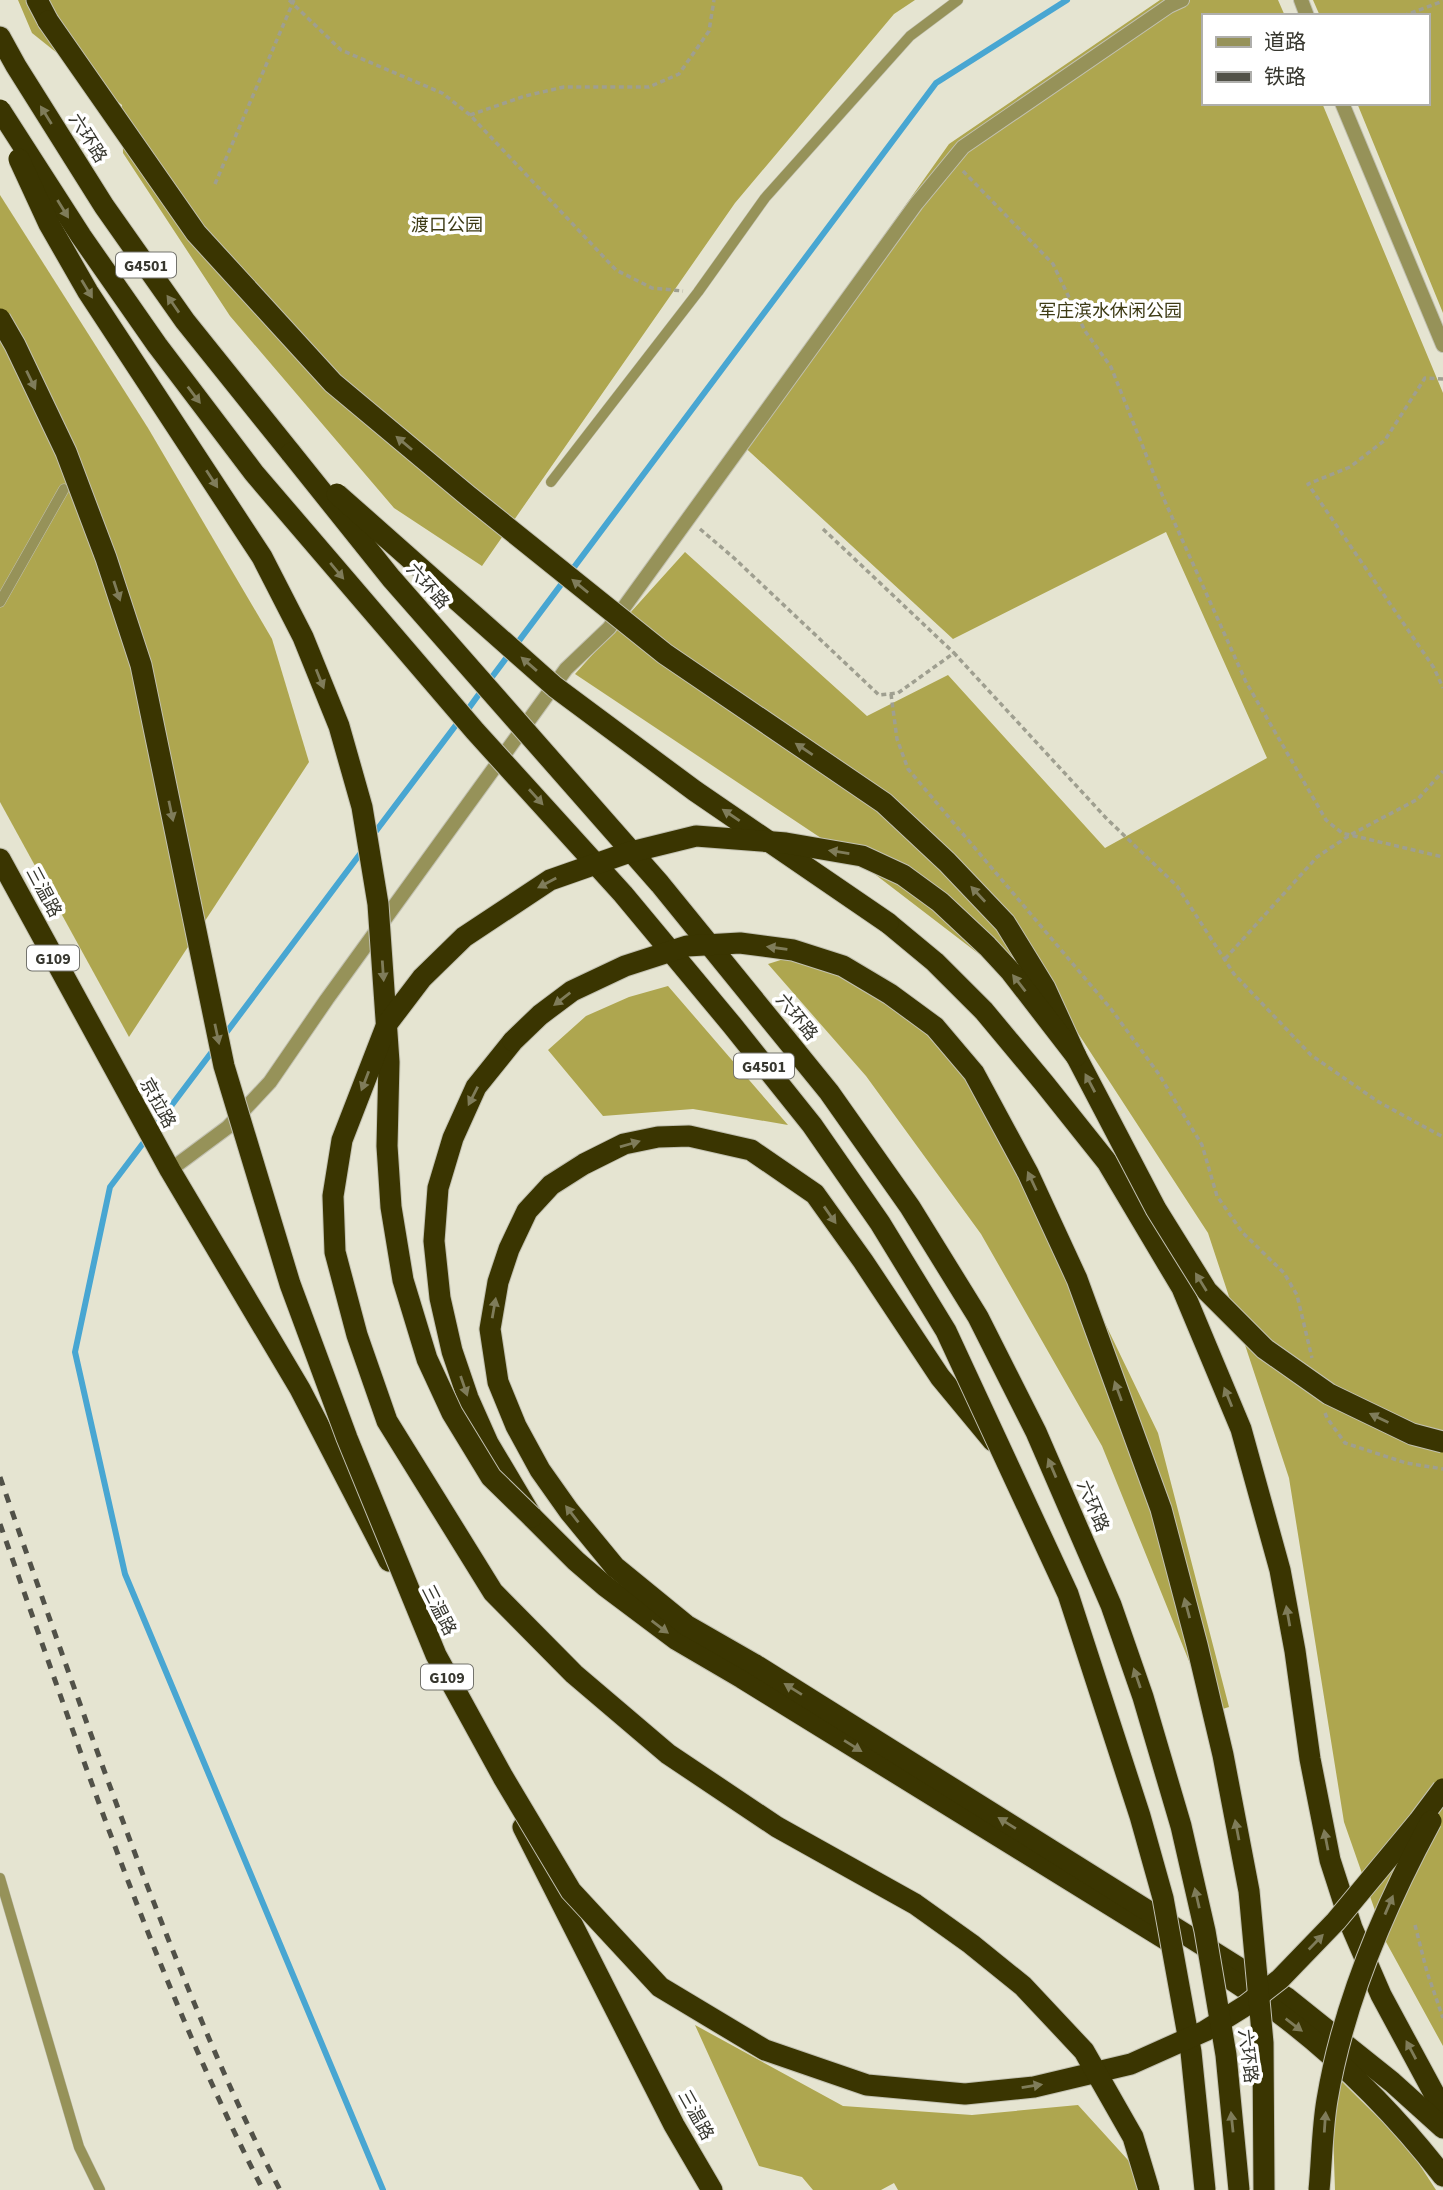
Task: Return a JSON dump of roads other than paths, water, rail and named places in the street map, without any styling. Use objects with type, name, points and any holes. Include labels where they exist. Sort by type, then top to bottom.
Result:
[{"type":"highway","points":[[37,0],[48,20],[196,233],[333,383],[665,654],[884,803],[947,862],[1005,923],[1045,988],[1076,1056],[1156,1209],[1207,1291],[1265,1349],[1329,1394],[1412,1434],[1443,1441]]},
{"type":"highway","name":"六环路","points":[[0,37],[104,206],[185,321],[391,578],[660,884],[829,1092],[910,1207],[978,1317],[1042,1445],[1111,1605],[1143,1697],[1181,1826],[1205,1931],[1226,2054],[1239,2190]]},
{"type":"highway","name":"G4501","points":[[0,110],[80,236],[254,473],[467,721],[623,894],[812,1125],[880,1223],[946,1331],[1068,1594],[1132,1790],[1163,1898],[1191,2052],[1205,2190]]},
{"type":"highway","points":[[0,120],[49,224],[88,292],[262,556],[303,637],[339,726],[362,807],[378,904],[389,1062],[387,1146],[391,1206],[402,1280],[427,1359],[452,1413],[491,1477],[576,1561],[677,1640],[1228,1978],[1330,2053],[1377,2098],[1443,2176]]},
{"type":"highway","points":[[0,320],[66,452],[106,558],[137,653],[224,1066],[290,1284],[347,1438],[436,1655],[503,1777],[571,1891],[660,1987],[765,2050],[867,2085],[965,2094],[1034,2087],[1131,2064],[1205,2031],[1245,2006],[1280,1979],[1336,1921],[1443,1789]]},
{"type":"highway","points":[[291,453],[555,687],[695,791],[888,923],[945,972],[984,1012],[1107,1162],[1182,1287],[1241,1429],[1280,1570],[1330,1860],[1352,1928],[1381,1995],[1443,2110]]},
{"type":"highway","points":[[1076,1056],[1012,972],[978,937],[940,902],[903,875],[862,856],[786,843],[696,836],[627,853],[550,880],[464,937],[422,978],[387,1024],[342,1140],[332,1196],[335,1252],[357,1335],[387,1421],[493,1592],[573,1674],[668,1754],[777,1827],[915,1904],[1023,1986],[1084,2051],[1133,2137],[1149,2190]]},
{"type":"highway","name":"三温路","points":[[0,859],[107,1057]]},
{"type":"highway","points":[[532,1517],[488,1443],[468,1398],[452,1351],[440,1298],[434,1241],[438,1188],[453,1138],[476,1087],[513,1041],[572,992],[625,966],[687,946],[740,943],[793,950],[843,966],[890,994],[935,1027],[974,1073],[1039,1196],[1077,1279],[1164,1522],[1223,1755],[1249,1891],[1263,2043],[1264,2190]]},
{"type":"highway","name":"京拉路","points":[[107,1057],[170,1170]]},
{"type":"highway","points":[[1003,1454],[940,1377],[816,1194],[751,1150],[689,1136],[658,1137],[624,1144],[584,1164],[551,1185],[527,1211],[509,1249],[498,1282],[490,1329],[498,1382],[516,1426],[540,1470],[615,1567],[686,1625],[754,1664],[1287,1998],[1392,2081],[1443,2128]]},
{"type":"highway","name":"三温路","points":[[170,1170],[322,1429],[674,2125],[712,2190]]},
{"type":"highway","points":[[1319,2190],[1326,2100],[1354,1996],[1390,1901],[1443,1798]]},
{"type":"street","points":[[170,1170],[228,1127],[270,1082],[566,669],[609,628],[916,204],[963,147],[1169,6],[1182,0]]},
{"type":"street","points":[[1343,105],[1443,345]]},
{"type":"lane","points":[[551,482],[698,292],[765,198],[910,36],[958,0]]},
{"type":"lane","points":[[0,602],[64,489]]},
{"type":"lane","points":[[0,1878],[79,2147],[100,2190]]},
{"type":"waterway","points":[[489,681],[936,83],[1067,0]]},
{"type":"waterway","points":[[466,712],[482,690]]},
{"type":"waterway","points":[[373,835],[459,721]]},
{"type":"waterway","points":[[223,1037],[363,850]]},
{"type":"waterway","points":[[153,1130],[214,1049]]},
{"type":"waterway","points":[[147,1138],[110,1187],[75,1352],[125,1574],[383,2190]]},
{"type":"railway","points":[[0,1477],[160,1919],[225,2076],[280,2190]]},
{"type":"railway","points":[[0,1524],[153,1945],[187,2028],[263,2190]]},
{"type":"park label","name":"渡口公园","points":[[447,225]]},
{"type":"park label","name":"军庄滨水休闲公园","points":[[1110,311]]}]
